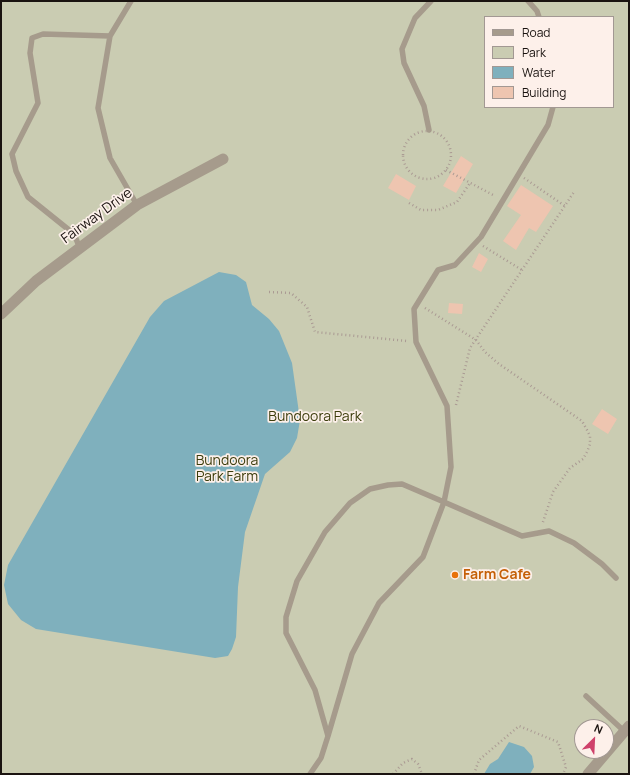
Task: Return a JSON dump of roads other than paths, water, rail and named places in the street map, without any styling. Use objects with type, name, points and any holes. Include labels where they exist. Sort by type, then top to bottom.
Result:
[{"type":"street","name":"Fairway Drive","points":[[1,314],[36,281],[79,246],[136,205],[223,159]]},
{"type":"street","points":[[588,774],[627,728]]},
{"type":"lane","points":[[131,1],[110,36],[98,108],[110,158],[136,205]]},
{"type":"lane","points":[[429,130],[424,106],[404,64],[402,49],[416,18],[432,1]]},
{"type":"lane","points":[[528,1],[537,11],[538,16]]},
{"type":"lane","points":[[79,246],[74,234],[28,197],[16,171],[12,154],[38,103],[30,53],[32,38],[43,34],[110,36]]},
{"type":"lane","points":[[310,774],[321,758],[352,654],[379,603],[423,557],[444,502],[451,467],[447,406],[416,342],[414,309],[438,270],[455,265],[477,242],[548,125],[553,108]]},
{"type":"lane","points":[[328,736],[314,690],[286,633],[286,617],[297,581],[325,532],[350,503],[370,489],[402,484],[522,536],[549,531],[574,543],[602,564],[616,578]]},
{"type":"lane","points":[[586,696],[627,728]]},
{"type":"water","points":[[219,272],[236,275],[246,282],[252,305],[269,319],[279,331],[292,363],[300,420],[297,438],[290,452],[265,474],[245,532],[238,587],[236,637],[232,649],[228,656],[215,658],[36,629],[21,620],[8,604],[4,585],[8,565],[150,317],[164,301]]},
{"type":"water","points":[[509,742],[524,747],[532,756],[534,767],[530,774],[484,774],[490,764],[498,759]]},
{"type":"place","name":"Farm Cafe","points":[[455,575]]},
{"type":"park label","name":"Bundoora Park","points":[[315,417]]},
{"type":"park label","name":"Bundoora Park Farm","points":[[227,470]]}]
